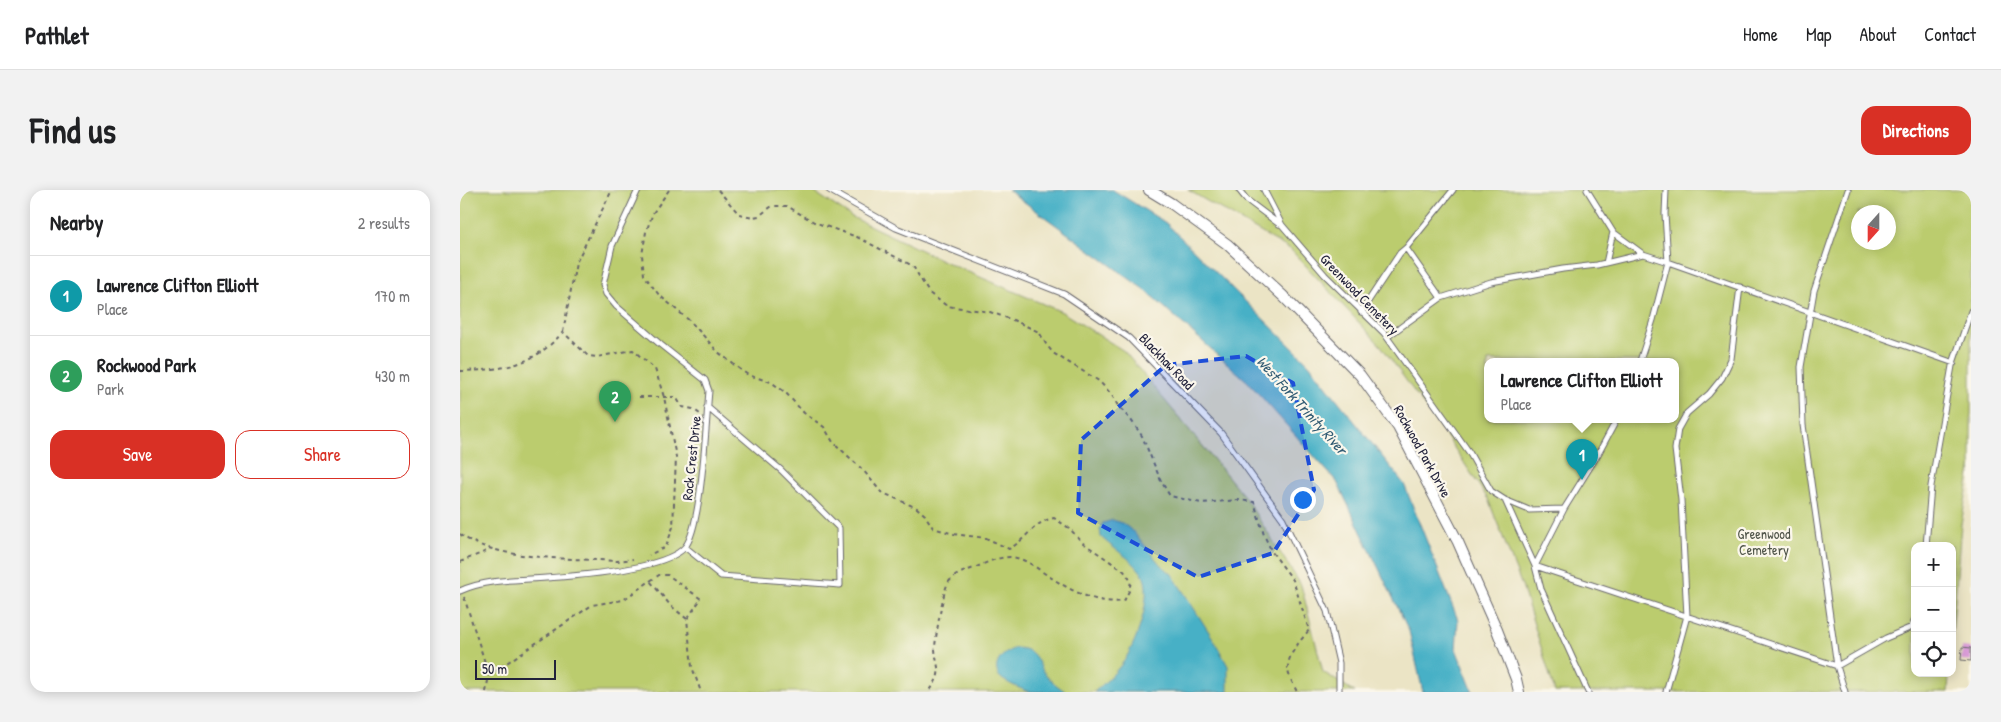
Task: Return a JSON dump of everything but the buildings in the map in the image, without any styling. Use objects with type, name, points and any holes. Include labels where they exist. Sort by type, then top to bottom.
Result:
[{"type":"street","name":"Rockwood Park Drive","points":[[1149,190],[1172,204],[1227,244],[1283,296],[1366,383],[1398,427],[1458,542],[1497,630],[1516,679],[1519,692]]},
{"type":"lane","name":"Rock Crest Drive","points":[[638,190],[612,246],[603,285],[606,294],[616,306],[705,380],[709,390],[700,490],[692,532],[685,546]]},
{"type":"lane","name":"Blackhaw Road","points":[[829,190],[896,228],[1064,294],[1129,338],[1221,433],[1283,519],[1327,611],[1339,663],[1339,692]]},
{"type":"lane","name":"Greenwood Cemetery","points":[[1239,190],[1247,200],[1282,225]]},
{"type":"lane","name":"Greenwood Cemetery","points":[[1264,190],[1282,225],[1325,275],[1387,337],[1469,452],[1491,491],[1505,500],[1529,510],[1564,509]]},
{"type":"lane","points":[[1361,312],[1400,253],[1453,190]]},
{"type":"lane","points":[[1587,190],[1613,232],[1643,254],[1954,363]]},
{"type":"lane","points":[[1641,358],[1668,262],[1665,214],[1666,190]]},
{"type":"lane","points":[[1845,692],[1837,666],[1803,425],[1801,367],[1814,291],[1848,190]]},
{"type":"lane","points":[[1606,263],[1613,232]]},
{"type":"lane","points":[[1406,248],[1441,298]]},
{"type":"lane","points":[[1387,337],[1441,298],[1491,282],[1606,263],[1643,254]]},
{"type":"lane","points":[[1666,692],[1686,616],[1681,500],[1675,449],[1678,429],[1687,413],[1709,394],[1722,378],[1731,358],[1740,287]]},
{"type":"lane","points":[[1926,542],[1931,486],[1954,363],[1971,311]]},
{"type":"lane","points":[[461,590],[488,582],[603,574],[656,562],[678,552],[685,546],[721,576],[840,585],[839,528],[781,470],[708,406]]},
{"type":"lane","points":[[1615,423],[1564,509],[1535,566],[1837,666],[1886,638],[1911,627]]},
{"type":"lane","name":"Greenwood Cemetery","points":[[1505,500],[1588,692]]},
{"type":"path","points":[[460,371],[488,371],[527,362],[553,344],[563,332],[576,263],[612,190]]},
{"type":"path","points":[[669,190],[653,213],[646,232],[642,255],[644,275],[659,295],[691,322],[718,352],[748,375],[771,382],[785,392],[804,413],[824,427],[833,442],[863,470],[881,492],[917,508],[925,515],[933,528],[954,534],[986,538],[1009,549],[1016,545],[1042,520],[1054,518],[1069,528],[1083,543],[1124,571],[1131,581],[1130,590],[1124,601],[1111,602],[1078,594],[1024,560],[1009,557],[992,560],[962,572],[948,582],[942,599],[935,649],[940,669],[937,679],[929,692]]},
{"type":"path","points":[[718,190],[740,214],[753,217],[759,216],[772,206],[787,206],[814,222],[857,237],[913,266],[929,293],[947,306],[990,312],[1014,320],[1038,332],[1053,352],[1099,380],[1112,395],[1118,406],[1142,436],[1161,481],[1170,496],[1201,503],[1239,500],[1254,502],[1264,535],[1272,552],[1293,580],[1309,630],[1297,645],[1289,663],[1288,671],[1297,692]]},
{"type":"path","points":[[563,332],[588,356],[597,357],[633,350],[655,369],[664,397],[676,457],[673,526],[666,547],[645,557]]},
{"type":"path","points":[[639,397],[676,397],[682,407],[693,409],[707,418]]},
{"type":"path","points":[[460,534],[470,542],[490,550],[505,553],[617,560],[636,558]]},
{"type":"path","points":[[460,562],[490,550]]},
{"type":"path","points":[[489,675],[592,605],[623,600],[650,581],[659,576],[668,575],[701,599],[688,619],[692,667],[700,692]]},
{"type":"path","points":[[650,581],[671,606],[688,619]]},
{"type":"path","points":[[461,590],[489,675],[486,692]]},
{"type":"highlighted area","points":[[1246,356],[1293,383],[1314,490],[1273,553],[1198,577],[1078,513],[1081,440],[1166,365]]},
{"type":"green space","points":[[460,190],[811,190],[852,217],[952,265],[1062,312],[1124,351],[1244,496],[1301,585],[1323,672],[1355,692],[460,692]]},
{"type":"green space","name":"Greenwood Cemetery","points":[[1188,190],[1971,190],[1971,468],[1961,524],[1956,586],[1956,542],[1911,542],[1911,677],[1949,677],[1948,692],[1555,692],[1522,586],[1488,499],[1447,437],[1382,347],[1291,250]]},
{"type":"water","name":"West Fork Trinity River","points":[[1008,190],[1113,190],[1166,223],[1309,364],[1404,484],[1458,620],[1456,649],[1473,692],[1423,692],[1409,631],[1337,482],[1248,382],[1146,291]]},
{"type":"water","points":[[1113,520],[1122,523],[1134,532],[1159,563],[1172,574],[1214,640],[1228,666],[1228,692],[1094,692],[1112,676],[1126,657],[1142,620],[1145,606],[1145,581],[1141,572],[1132,562],[1101,537],[1100,529],[1103,523]]},
{"type":"water","points":[[1016,648],[1033,654],[1047,676],[1066,692],[1027,691],[1001,678],[997,671],[1000,658]]},
{"type":"place","name":"Rockwood Park","points":[[615,422]]},
{"type":"place","name":"Lawrence Clifton Elliott","points":[[1582,480]]}]
